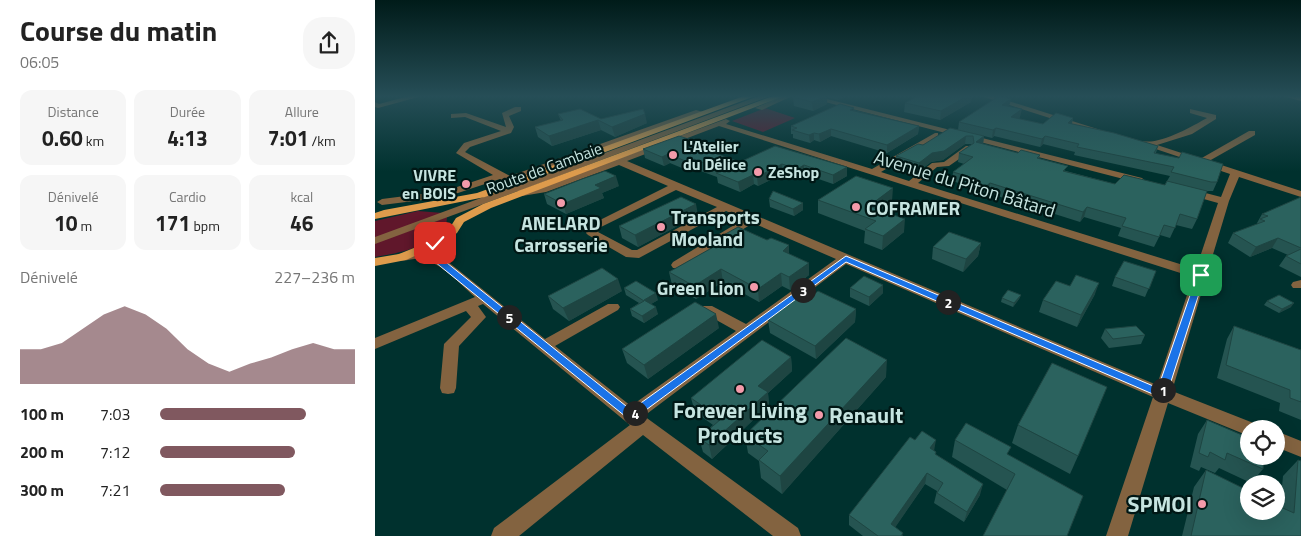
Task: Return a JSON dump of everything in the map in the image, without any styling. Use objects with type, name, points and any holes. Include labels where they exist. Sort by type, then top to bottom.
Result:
[{"type":"main road","name":"Route de Cambaie","points":[[375,216],[409,208],[433,206],[462,200],[506,180],[679,121]]},
{"type":"main road","name":"Route de Cambaie","points":[[433,206],[458,215],[487,206],[714,121]]},
{"type":"main road","name":"Route de Cambaie","points":[[375,262],[401,257],[435,243],[453,231],[458,215]]},
{"type":"street","points":[[506,180],[459,153],[467,145],[507,131],[510,127],[508,121]]},
{"type":"street","points":[[383,202],[446,194],[506,180],[673,121]]},
{"type":"street","points":[[375,240],[458,215],[702,121]]},
{"type":"street","points":[[521,193],[543,190],[726,121]]},
{"type":"street","points":[[905,121],[1148,182]]},
{"type":"street","points":[[1068,121],[1111,134]]},
{"type":"street","points":[[1149,145],[1189,132],[1207,121]]},
{"type":"street","points":[[485,122],[507,131]]},
{"type":"street","name":"Avenue du Piton Bâtard","points":[[719,124],[1201,275]]},
{"type":"street","points":[[1203,161],[1251,132]]},
{"type":"street","points":[[874,172],[935,136]]},
{"type":"street","points":[[1130,140],[1203,161],[1301,194]]},
{"type":"street","points":[[911,184],[935,165],[946,164],[969,148]]},
{"type":"street","points":[[618,161],[1162,394],[1240,425]]},
{"type":"street","points":[[1117,536],[1224,201],[1237,172]]},
{"type":"street","points":[[675,186],[596,225],[592,233],[630,254],[639,254],[727,207]]},
{"type":"street","points":[[1176,189],[1224,201]]},
{"type":"street","points":[[677,265],[753,218]]},
{"type":"street","points":[[435,243],[438,260]]},
{"type":"street","points":[[401,257],[420,256],[438,260],[637,421],[790,536]]},
{"type":"street","points":[[502,536],[637,421],[747,331],[846,258]]},
{"type":"street","points":[[375,344],[485,298]]},
{"type":"street","points":[[448,388],[452,344],[479,317],[469,305]]},
{"type":"street","points":[[544,346],[613,307]]},
{"type":"street","points":[[707,309],[747,331]]},
{"type":"street","points":[[1285,443],[1301,449]]},
{"type":"shaded area","points":[[732,121],[788,121],[763,132]]},
{"type":"shaded area","points":[[418,211],[443,213],[375,238],[375,221]]},
{"type":"shaded area","points":[[447,217],[446,227],[431,240],[414,248],[375,257],[375,243]]},
{"type":"building","points":[[559,121],[595,121],[549,136],[535,127]]},
{"type":"building","points":[[600,121],[627,121],[612,127]]},
{"type":"building","points":[[802,121],[897,121],[919,126],[887,145],[831,129],[819,134],[809,135],[792,130],[797,128],[791,126]]},
{"type":"building","points":[[1029,121],[1043,124],[1047,121],[1070,121],[1068,123],[1114,133],[1158,146],[1154,153],[1179,158],[1182,152],[1223,164],[1217,182],[1211,182],[1171,172],[1174,167],[1077,147],[1079,144],[1045,136],[1042,139],[996,128],[993,130],[959,122]]},
{"type":"building","points":[[950,128],[984,136],[976,142],[1018,153],[1021,150],[1040,155],[1037,158],[1068,166],[1063,171],[1115,184],[1124,175],[1165,185],[1167,181],[1207,191],[1197,219],[1180,214],[1175,228],[1164,225],[1159,237],[1122,226],[1126,218],[1087,207],[1083,212],[990,183],[985,187],[973,183],[977,179],[953,172],[973,157],[959,153],[974,143],[973,136],[966,136],[944,151],[932,153],[919,163],[896,156],[918,144],[923,145]]},
{"type":"building","points":[[679,136],[698,142],[691,145],[740,162],[775,146],[847,167],[833,175],[804,165],[797,169],[782,164],[757,177],[753,175],[738,182],[716,173],[722,170],[694,159],[688,162],[668,154],[662,157],[643,149]]},
{"type":"building","points":[[605,171],[616,176],[595,185],[601,188],[563,204],[544,194],[582,179]]},
{"type":"building","points":[[856,176],[893,188],[869,206],[905,219],[883,236],[865,229],[876,221],[818,200]]},
{"type":"building","points":[[773,191],[803,203],[793,209],[769,199]]},
{"type":"building","points":[[681,197],[696,204],[635,235],[619,226]]},
{"type":"building","points":[[1301,197],[1301,248],[1278,238],[1256,247],[1233,233],[1265,221],[1260,219],[1268,216],[1262,214]]},
{"type":"building","points":[[738,227],[767,240],[771,238],[789,245],[783,251],[809,263],[789,277],[781,273],[758,289],[721,269],[694,286],[669,272],[717,245],[711,242]]},
{"type":"building","points":[[949,232],[981,243],[966,259],[933,247]]},
{"type":"building","points":[[1301,249],[1301,264],[1286,256]]},
{"type":"building","points":[[1124,261],[1156,271],[1149,289],[1115,277]]},
{"type":"building","points":[[602,268],[618,279],[563,308],[548,296]]},
{"type":"building","points":[[1076,275],[1099,283],[1081,315],[1043,300],[1056,281],[1070,286]]},
{"type":"building","points":[[864,276],[883,285],[869,297],[850,288]]},
{"type":"building","points":[[636,281],[656,293],[644,300],[656,307],[642,316],[630,309],[644,301],[624,288]]},
{"type":"building","points":[[1008,290],[1021,295],[1014,303],[1002,298]]},
{"type":"building","points":[[798,291],[811,297],[818,291],[856,309],[815,346],[768,320],[790,303],[786,301]]},
{"type":"building","points":[[1279,295],[1294,303],[1282,309],[1267,301]]},
{"type":"building","points":[[695,302],[716,314],[644,365],[622,349]]},
{"type":"building","points":[[1136,326],[1145,335],[1113,339],[1105,329]]},
{"type":"building","points":[[1234,326],[1301,350],[1301,402],[1290,398],[1290,390],[1226,365]]},
{"type":"building","name":"Renault","points":[[846,338],[887,360],[780,476],[759,460],[768,451],[745,435]]},
{"type":"building","points":[[762,340],[791,357],[758,386],[768,392],[709,445],[699,438],[721,419],[691,398]]},
{"type":"building","points":[[1052,363],[1107,387],[1078,456],[1018,425]]},
{"type":"building","points":[[1207,420],[1240,434],[1240,459],[1227,453],[1225,460],[1210,452],[1208,457],[1199,453]]},
{"type":"building","points":[[966,423],[1011,447],[1007,454],[1083,496],[1067,536],[983,536],[1015,474],[955,440]]},
{"type":"building","points":[[922,431],[936,440],[930,448],[936,452],[935,454],[983,484],[967,512],[937,493],[943,483],[927,473],[891,524],[903,533],[901,536],[878,536],[849,515],[910,437],[915,440]]},
{"type":"building","points":[[1298,460],[1301,461],[1301,536],[1191,536],[1206,470],[1240,487],[1240,520],[1285,520],[1285,509],[1294,513]]},
{"type":"building","points":[[1254,465],[1263,465],[1263,469]]},
{"type":"place","name":"L'Atelier du Délice","points":[[673,155]]},
{"type":"place","name":"ZeShop","points":[[758,172]]},
{"type":"place","name":"VIVRE en BOIS","points":[[466,184]]},
{"type":"place","name":"ANELARD Carrosserie","points":[[561,203]]},
{"type":"place","name":"COFRAMER","points":[[856,207]]},
{"type":"place","name":"Transports Mooland","points":[[661,227]]},
{"type":"place","name":"Green Lion","points":[[754,287]]},
{"type":"place","name":"Forever Living Products","points":[[740,389]]},
{"type":"place","name":"Renault","points":[[819,415]]},
{"type":"place","name":"SPMOI","points":[[1202,504]]},
{"type":"route","points":[[435,243],[438,260],[631,416],[846,258],[1162,394],[1201,275]]}]
